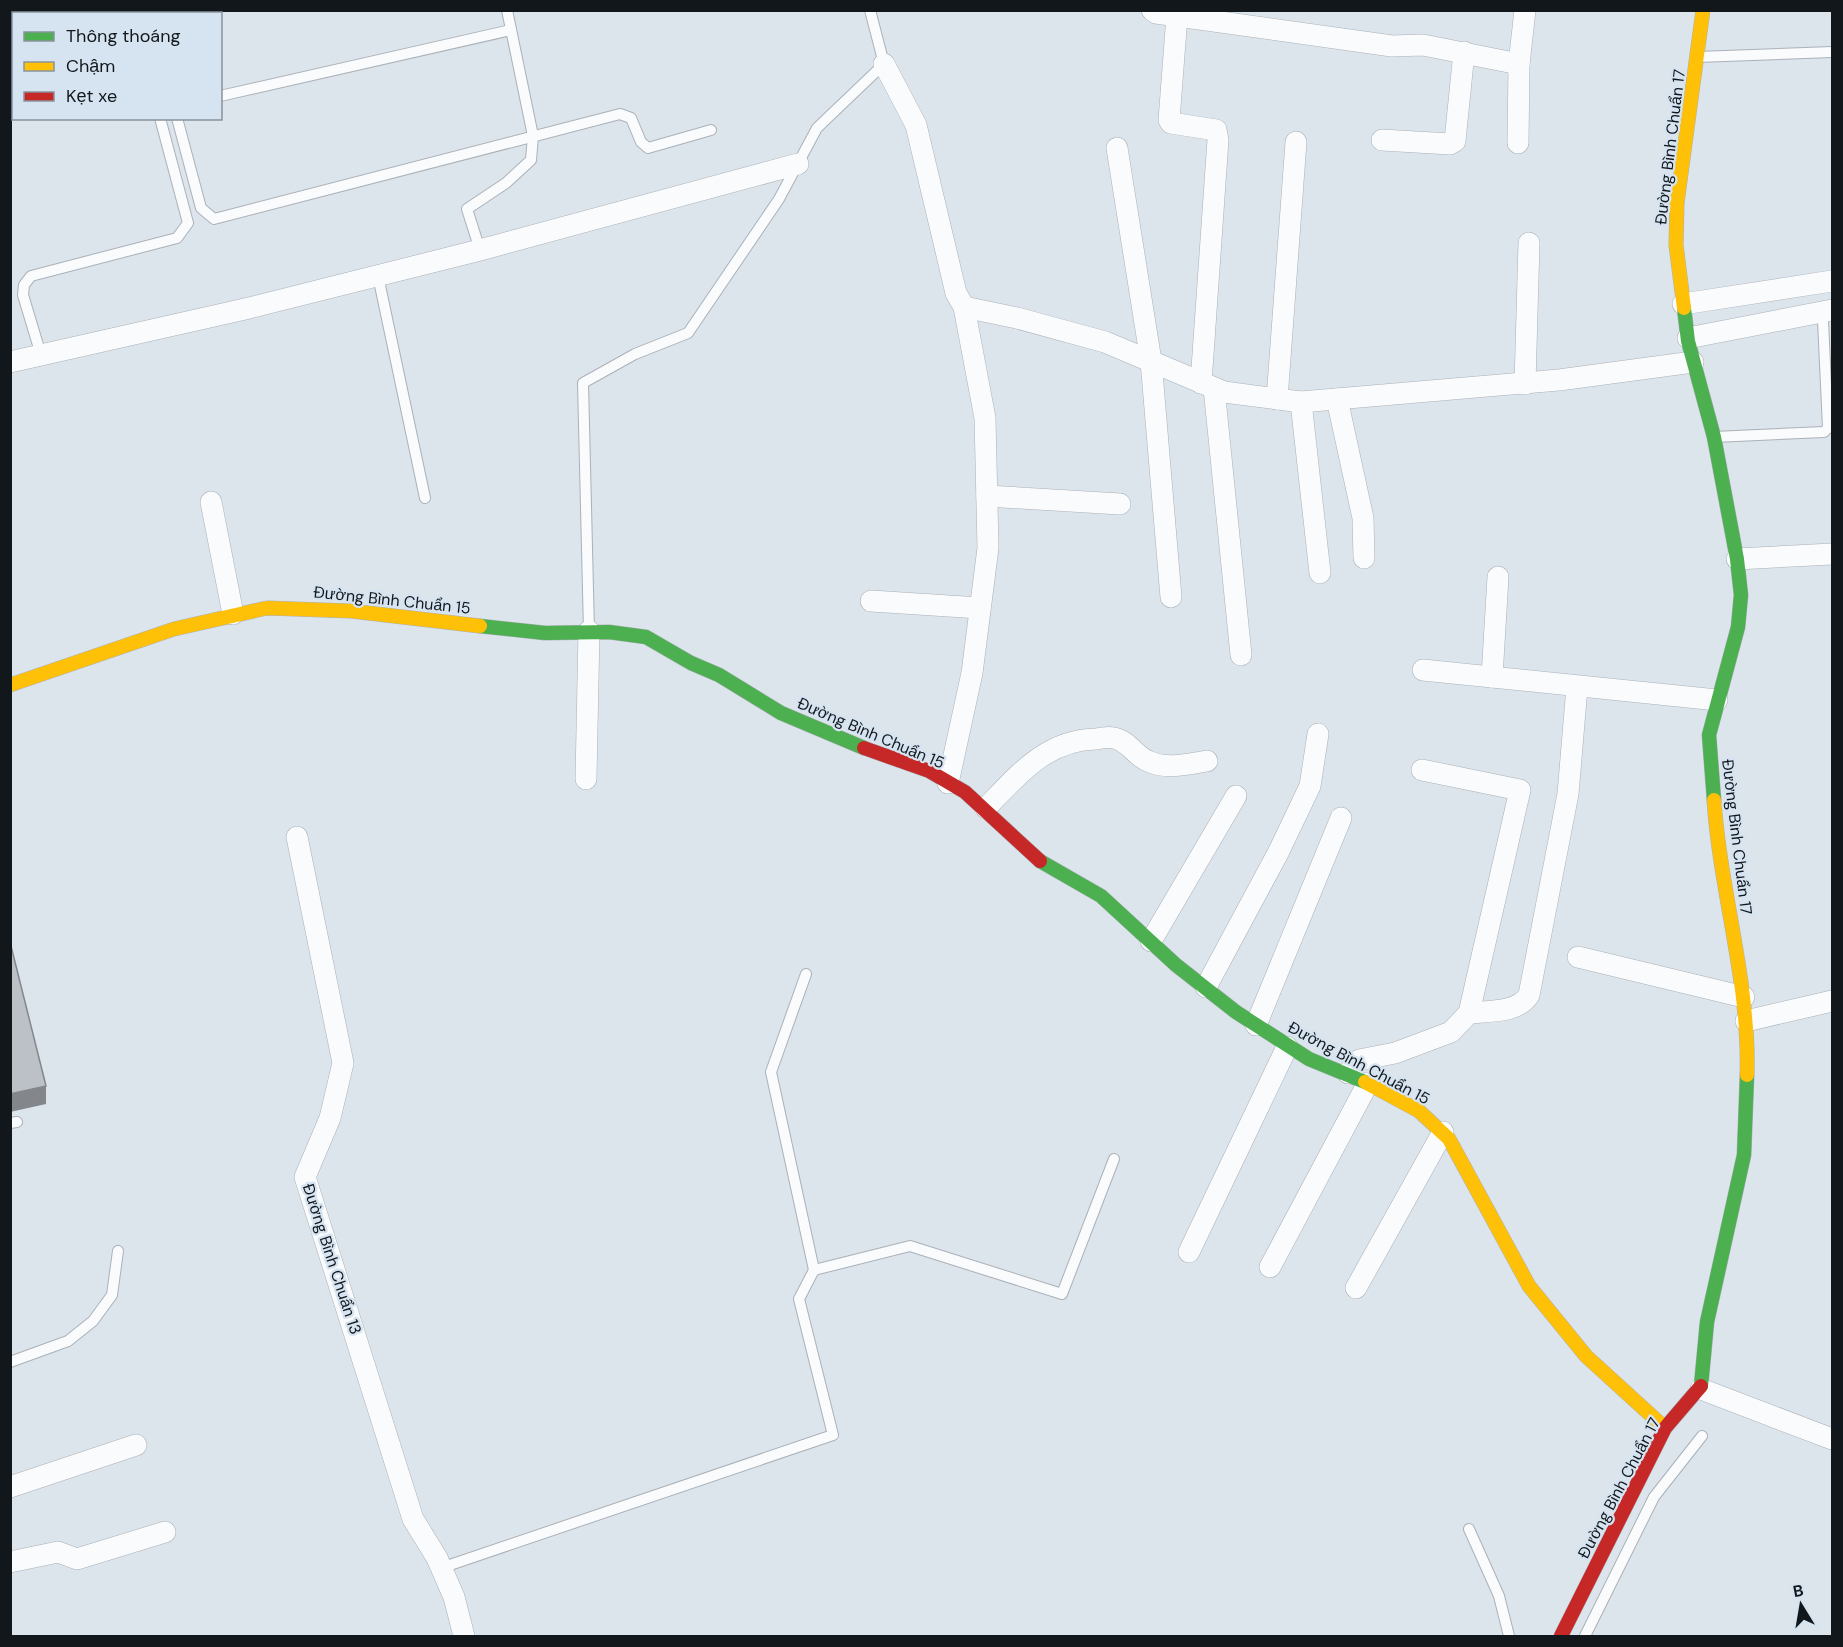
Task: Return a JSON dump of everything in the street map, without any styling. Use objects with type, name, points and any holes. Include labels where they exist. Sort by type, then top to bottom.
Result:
[{"type":"street","points":[[1152,10],[1177,16],[1392,46],[1424,45],[1519,64]]},
{"type":"street","points":[[1518,143],[1519,64],[1526,10]]},
{"type":"street","name":"Đường Bình Chuẩn 17","points":[[1562,1636],[1665,1428],[1701,1389],[1707,1322],[1744,1155],[1748,1045],[1744,997],[1710,775],[1709,735],[1738,627],[1741,595],[1737,559],[1714,437],[1688,338],[1676,245],[1677,203],[1703,10]]},
{"type":"street","points":[[1177,16],[1169,120],[1171,123],[1216,130],[1218,140],[1208,385],[1241,655]]},
{"type":"street","points":[[1383,140],[1450,144],[1455,141],[1464,52]]},
{"type":"street","points":[[884,64],[916,125],[956,293],[964,307],[985,418],[988,548],[972,673],[948,783]]},
{"type":"street","points":[[1277,399],[1296,142]]},
{"type":"street","points":[[1117,148],[1151,361],[1171,597]]},
{"type":"street","points":[[10,362],[245,309],[378,276],[798,164]]},
{"type":"street","points":[[1525,384],[1529,243]]},
{"type":"street","points":[[1683,304],[1833,281]]},
{"type":"street","points":[[964,307],[1017,318],[1105,342],[1224,392],[1301,402],[1525,384],[1693,362]]},
{"type":"street","points":[[1688,338],[1828,316]]},
{"type":"street","points":[[1337,399],[1363,518],[1364,558]]},
{"type":"street","points":[[1301,402],[1320,573]]},
{"type":"street","points":[[987,496],[1120,504]]},
{"type":"street","points":[[211,502],[233,614]]},
{"type":"street","points":[[1737,559],[1833,554]]},
{"type":"street","points":[[1492,677],[1498,577]]},
{"type":"street","points":[[871,601],[980,608]]},
{"type":"street","name":"Đường Bình Chuẩn 15","points":[[10,685],[63,669],[147,637],[233,614],[267,608],[351,610],[545,633],[623,632],[646,637],[691,663],[719,675],[756,700],[782,713],[868,750],[929,771],[965,792],[986,808],[1040,861],[1059,874],[1101,896],[1176,965],[1287,1047],[1309,1059],[1348,1073],[1419,1111],[1443,1132],[1488,1208],[1529,1286],[1586,1356],[1665,1428]]},
{"type":"street","points":[[586,779],[589,631]]},
{"type":"street","points":[[1423,670],[1718,700]]},
{"type":"street","points":[[1469,1013],[1512,1008],[1524,1004],[1530,995],[1568,794],[1578,687]]},
{"type":"street","points":[[1206,987],[1278,853],[1310,786],[1318,734]]},
{"type":"street","points":[[986,808],[1033,761],[1055,747],[1084,739],[1114,738],[1130,745],[1147,761],[1173,766],[1207,761]]},
{"type":"street","points":[[1348,1073],[1359,1060],[1395,1053],[1451,1032],[1469,1013],[1520,790],[1422,770]]},
{"type":"street","points":[[1151,941],[1236,796]]},
{"type":"street","points":[[1256,1024],[1341,818]]},
{"type":"street","name":"Đường Bình Chuẩn 13","points":[[297,837],[343,1064],[330,1118],[305,1177],[413,1519],[441,1568],[454,1597],[464,1636]]},
{"type":"street","points":[[1578,957],[1744,997]]},
{"type":"street","points":[[1746,1021],[1833,1001]]},
{"type":"street","points":[[1189,1252],[1287,1047]]},
{"type":"street","points":[[1270,1267],[1368,1083]]},
{"type":"street","points":[[1356,1288],[1443,1132]]},
{"type":"street","points":[[1701,1389],[1833,1439]]},
{"type":"street","points":[[10,1487],[136,1445]]},
{"type":"street","points":[[10,1562],[58,1552],[77,1558],[165,1532]]},
{"type":"lane","points":[[480,250],[467,209],[506,183],[531,160],[533,136],[507,10]]},
{"type":"lane","points":[[589,631],[583,383],[635,354],[688,333],[779,199],[817,129],[884,64],[870,10]]},
{"type":"lane","points":[[222,96],[511,30]]},
{"type":"lane","points":[[1697,57],[1833,52]]},
{"type":"lane","points":[[178,120],[201,208],[214,219],[620,114],[631,118],[640,142],[648,148],[711,130]]},
{"type":"lane","points":[[41,355],[23,295],[24,285],[31,276],[177,238],[188,223],[161,120]]},
{"type":"lane","points":[[378,276],[425,498]]},
{"type":"lane","points":[[1714,437],[1824,432],[1828,428],[1828,316]]},
{"type":"lane","points":[[441,1568],[833,1435],[800,1299],[814,1270],[771,1072],[806,974]]},
{"type":"lane","points":[[814,1270],[910,1246],[1062,1294],[1114,1159]]},
{"type":"lane","points":[[10,1362],[68,1341],[93,1321],[112,1295],[118,1251]]},
{"type":"lane","points":[[1585,1636],[1654,1497],[1702,1436]]},
{"type":"lane","points":[[1469,1529],[1499,1596],[1509,1636]]},
{"type":"building","points":[[10,942],[46,1086],[10,1094]]},
{"type":"traffic: fast","points":[[1684,308],[1688,341],[1714,437],[1737,559],[1741,595],[1738,627],[1709,735],[1714,800]]},
{"type":"traffic: fast","points":[[480,626],[545,633],[609,632],[646,637],[691,663],[719,675],[781,713],[864,748]]},
{"type":"traffic: fast","points":[[1040,861],[1101,896],[1176,965],[1236,1012],[1309,1059],[1365,1082]]},
{"type":"traffic: fast","points":[[1701,1386],[1707,1322],[1744,1155],[1747,1075]]},
{"type":"traffic: slow","points":[[1684,308],[1676,245],[1677,203],[1703,10]]},
{"type":"traffic: slow","points":[[10,685],[174,629],[267,608],[351,611],[480,626]]},
{"type":"traffic: slow","points":[[1714,800],[1722,869],[1744,1006],[1747,1075]]},
{"type":"traffic: slow","points":[[1365,1082],[1419,1111],[1449,1139],[1529,1286],[1586,1356],[1665,1428]]},
{"type":"traffic: jam","points":[[864,748],[929,771],[965,792],[1040,861]]},
{"type":"traffic: jam","points":[[1561,1636],[1665,1428],[1701,1386]]}]
